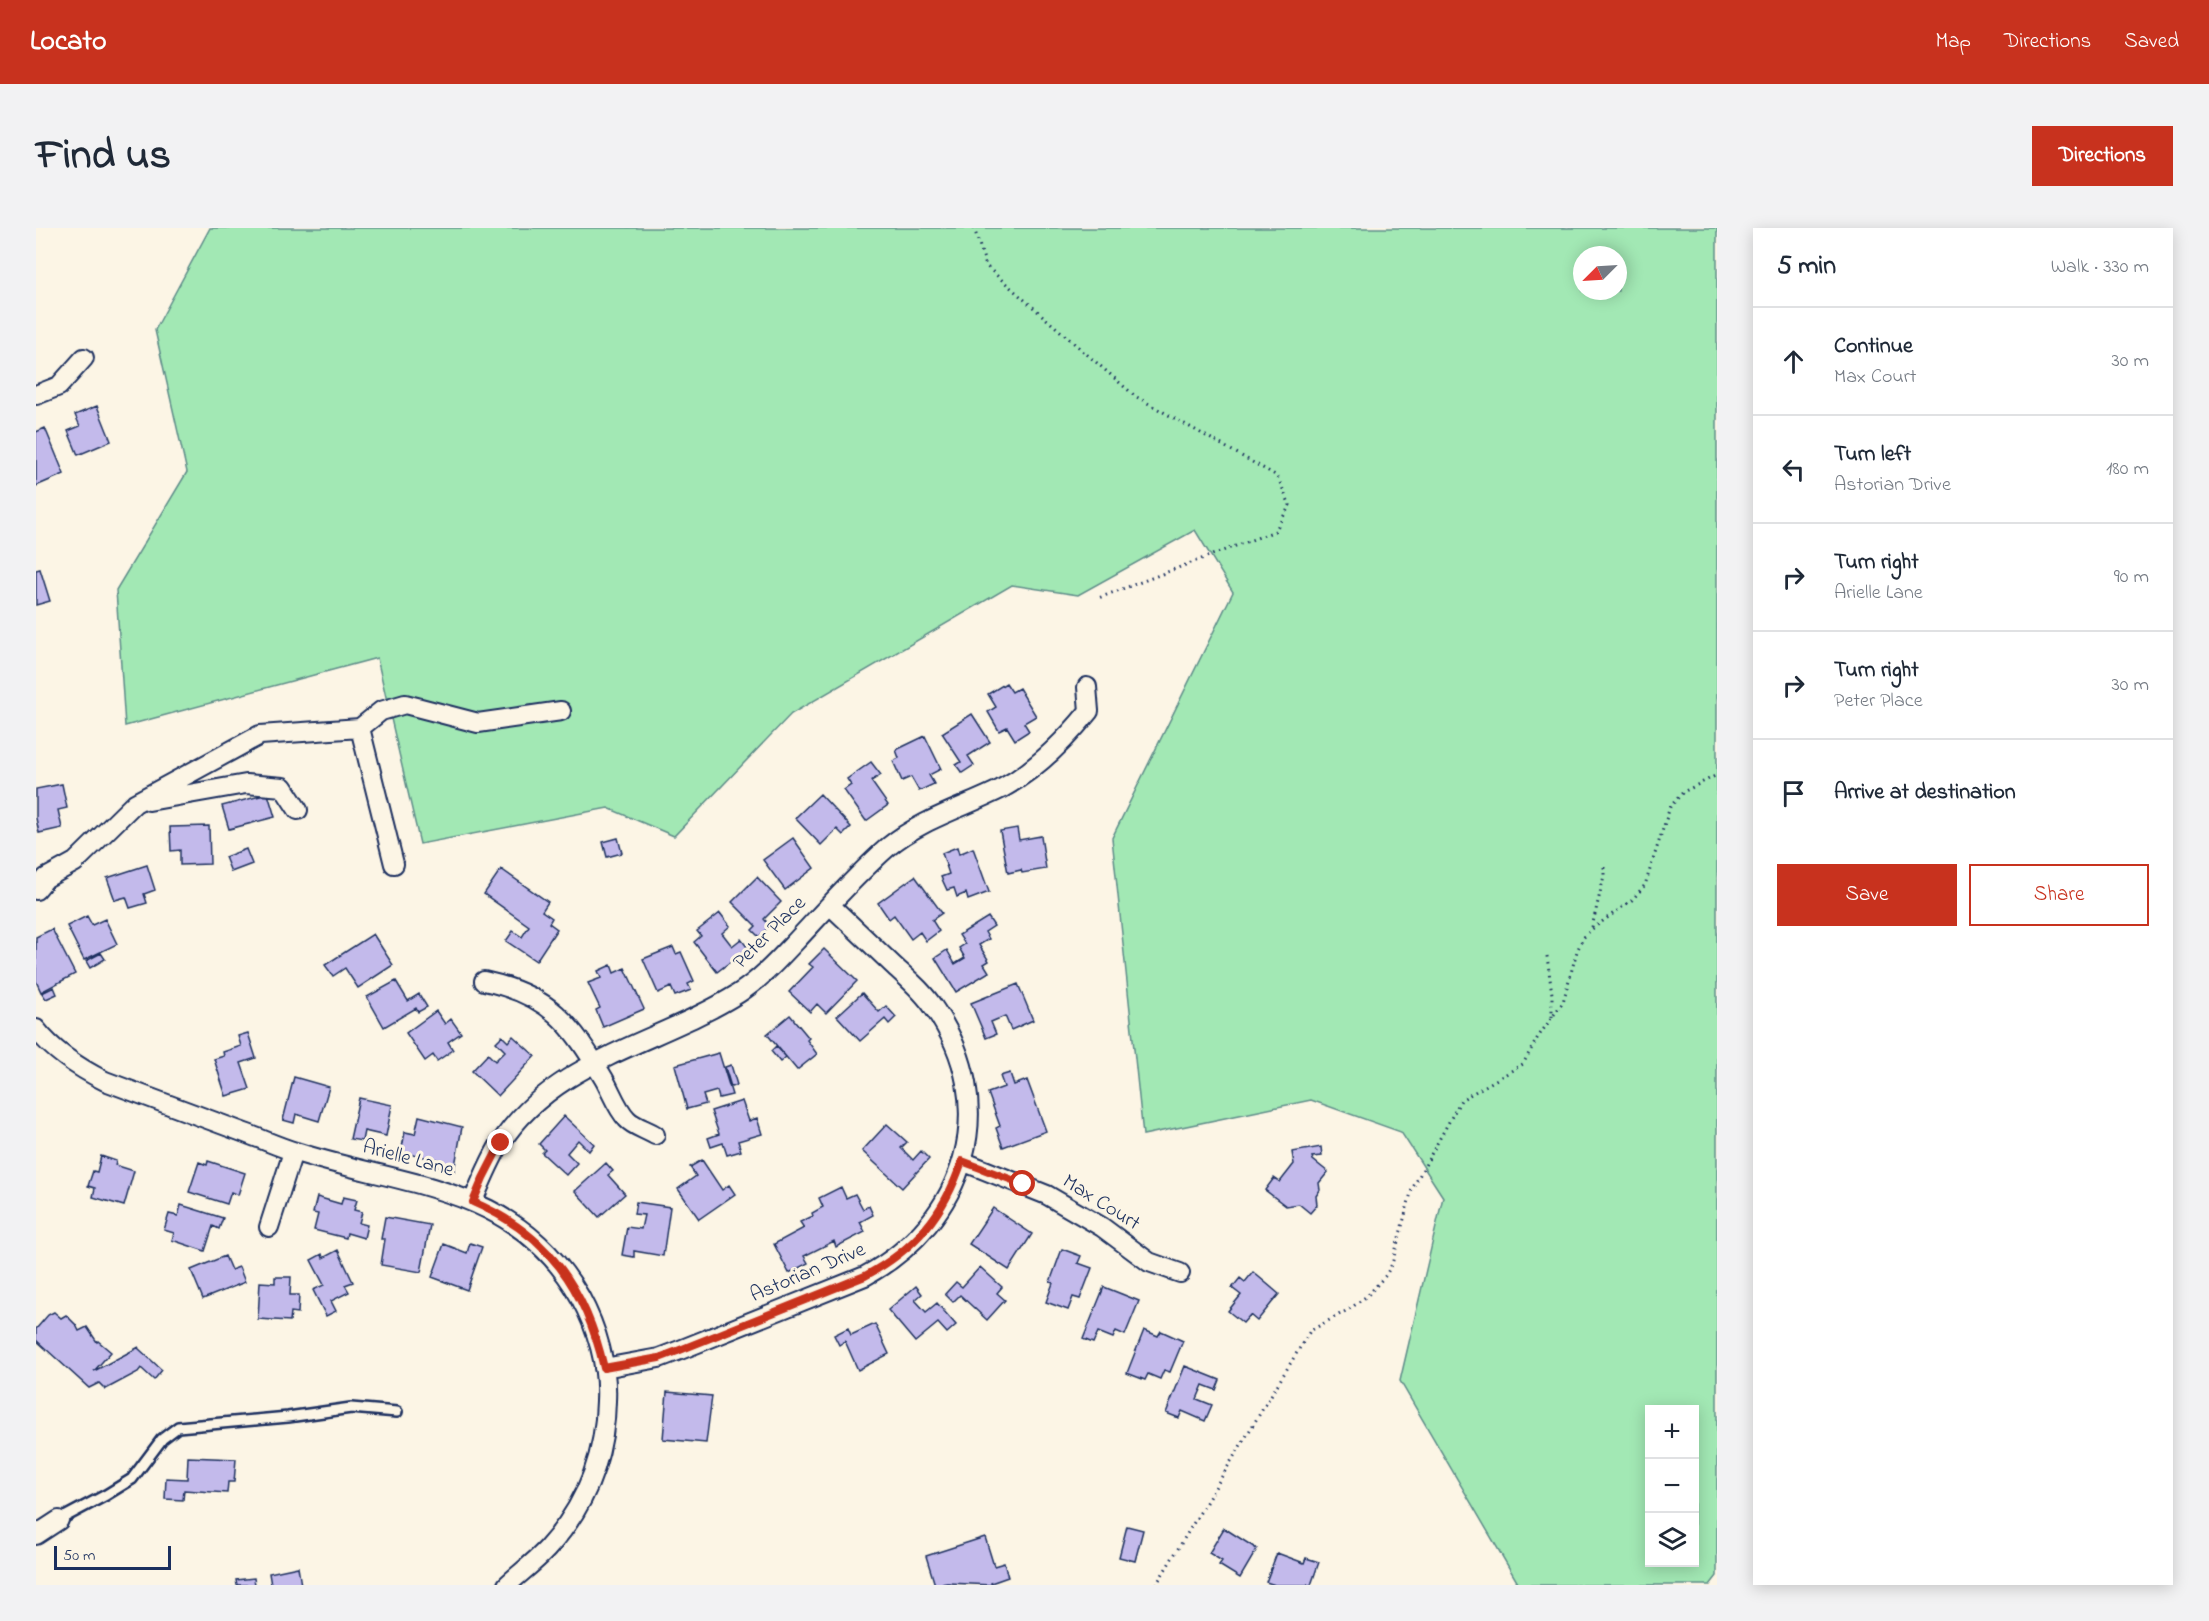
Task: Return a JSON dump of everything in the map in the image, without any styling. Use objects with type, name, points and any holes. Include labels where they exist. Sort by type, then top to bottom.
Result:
[{"type":"street","points":[[36,395],[59,386],[84,358]]},
{"type":"street","name":"Peter Place","points":[[473,1202],[501,1143],[526,1111],[558,1084],[594,1063],[711,1010],[741,992],[769,970],[864,869],[898,840],[946,812],[1001,788],[1027,773],[1051,754],[1089,711],[1087,687]]},
{"type":"street","points":[[36,890],[46,878],[75,862],[135,803],[260,735],[360,728],[381,711],[405,704],[478,723],[561,711]]},
{"type":"street","points":[[360,728],[394,864]]},
{"type":"street","points":[[135,803],[246,784],[283,787],[298,810]]},
{"type":"street","name":"Astorian Drive","points":[[604,1368],[659,1358],[865,1276],[909,1247],[931,1224],[946,1200],[962,1161],[969,1123],[968,1092],[960,1060],[946,1026],[919,989],[830,905]]},
{"type":"street","points":[[484,981],[515,989],[542,1003],[573,1030],[627,1120],[655,1135]]},
{"type":"street","name":"Arielle Lane","points":[[36,1029],[44,1040],[81,1069],[105,1081],[293,1152],[446,1192],[473,1202],[510,1221],[534,1239],[555,1260],[586,1308],[597,1336],[607,1392],[606,1422],[601,1451],[593,1477],[566,1527],[546,1550],[507,1585]]},
{"type":"street","points":[[269,1227],[293,1152]]},
{"type":"street","name":"Max Court","points":[[962,1161],[1047,1195],[1102,1227],[1149,1262],[1180,1273]]},
{"type":"street","points":[[36,1535],[58,1520]]},
{"type":"lane","points":[[58,1520],[106,1496],[132,1479],[162,1439],[178,1427],[288,1418],[351,1408],[397,1412]]},
{"type":"path","points":[[974,228],[986,266],[1135,396],[1277,476],[1290,505],[1275,531],[1096,599]]},
{"type":"path","points":[[1156,1585],[1310,1331],[1351,1308],[1368,1295],[1386,1275],[1392,1264],[1412,1189],[1461,1100],[1523,1064],[1538,1037],[1563,1002],[1577,951],[1583,938],[1632,900],[1645,885],[1665,816],[1675,799],[1683,792],[1717,775]]},
{"type":"path","points":[[1592,929],[1604,876],[1604,864]]},
{"type":"path","points":[[1547,956],[1552,994],[1552,1019]]},
{"type":"green space","points":[[210,228],[1717,228],[1717,1576],[1710,1585],[1519,1585],[1400,1381],[1443,1197],[1401,1132],[1311,1100],[1143,1135],[1112,838],[1233,592],[1195,530],[1078,595],[1012,585],[791,714],[674,836],[608,808],[420,844],[377,658],[125,726],[116,590],[187,472],[155,330]]},
{"type":"building","points":[[97,406],[111,441],[78,455],[68,431],[80,426],[75,415]]},
{"type":"building","points":[[45,428],[64,474],[36,486],[36,432]]},
{"type":"building","points":[[40,569],[50,601],[36,605],[36,570]]},
{"type":"building","points":[[1006,683],[1012,692],[1019,688],[1036,716],[1024,723],[1029,731],[1015,740],[1007,727],[999,731],[988,712],[996,707],[988,694]]},
{"type":"building","points":[[972,714],[990,742],[968,756],[974,765],[962,773],[956,765],[961,762],[942,733]]},
{"type":"building","points":[[925,736],[941,769],[929,775],[934,784],[919,791],[911,777],[902,781],[893,761],[899,758],[896,750]]},
{"type":"building","points":[[871,762],[881,775],[871,781],[888,805],[866,821],[844,790],[851,785],[847,779]]},
{"type":"building","points":[[62,784],[67,808],[58,810],[62,828],[39,833],[36,818],[36,789]]},
{"type":"building","points":[[268,794],[275,817],[229,829],[222,806]]},
{"type":"building","points":[[820,794],[851,827],[843,835],[837,829],[821,845],[795,818]]},
{"type":"building","points":[[209,826],[210,864],[180,865],[180,850],[171,851],[170,827]]},
{"type":"building","points":[[1017,828],[1019,840],[1041,836],[1046,869],[1008,873],[1000,831]]},
{"type":"building","points":[[618,838],[622,853],[607,857],[603,842]]},
{"type":"building","points":[[793,838],[814,868],[785,890],[763,860]]},
{"type":"building","points":[[957,847],[959,854],[973,848],[989,892],[968,900],[966,893],[957,897],[954,888],[947,890],[941,877],[949,874],[942,853]]},
{"type":"building","points":[[246,849],[252,864],[231,872],[225,857]]},
{"type":"building","points":[[147,865],[155,890],[144,894],[147,903],[130,908],[126,897],[115,900],[107,878]]},
{"type":"building","points":[[501,869],[548,902],[542,911],[552,918],[549,923],[557,929],[536,961],[506,941],[513,931],[522,937],[529,926],[484,894]]},
{"type":"building","points":[[915,876],[942,913],[932,920],[939,931],[926,941],[920,932],[911,939],[894,915],[889,919],[878,903]]},
{"type":"building","points":[[757,877],[781,902],[764,919],[770,926],[759,937],[752,930],[756,926],[732,902]]},
{"type":"building","points":[[720,913],[730,926],[722,933],[732,946],[741,939],[748,948],[717,972],[694,942],[701,936],[697,931]]},
{"type":"building","points":[[87,916],[92,925],[105,919],[117,944],[84,960],[67,926]]},
{"type":"building","points":[[988,917],[994,926],[985,932],[989,939],[979,945],[989,961],[984,964],[989,972],[956,992],[935,958],[947,950],[955,964],[965,958],[959,948],[965,944],[959,935]]},
{"type":"building","points":[[52,929],[75,974],[41,992],[36,981],[36,937]]},
{"type":"building","points":[[373,934],[393,965],[358,988],[345,968],[333,976],[325,965]]},
{"type":"building","points":[[673,947],[676,954],[681,952],[694,981],[688,984],[691,990],[675,996],[671,987],[658,993],[643,959]]},
{"type":"building","points":[[824,949],[857,981],[826,1013],[817,1004],[810,1012],[789,992],[813,967],[809,964]]},
{"type":"building","points":[[101,953],[105,959],[90,968],[86,961]]},
{"type":"building","points":[[611,965],[614,973],[625,968],[644,1009],[603,1027],[596,1010],[600,1008],[588,983],[601,978],[598,971]]},
{"type":"building","points":[[396,981],[408,1001],[419,994],[427,1007],[418,1012],[416,1008],[384,1027],[367,997]]},
{"type":"building","points":[[1018,984],[1033,1020],[1011,1030],[1005,1016],[991,1022],[996,1034],[986,1038],[971,1003]]},
{"type":"building","points":[[54,987],[57,994],[46,999],[42,993]]},
{"type":"building","points":[[862,993],[879,1012],[886,1006],[896,1017],[889,1024],[885,1019],[860,1041],[837,1016]]},
{"type":"building","points":[[436,1011],[445,1024],[451,1019],[461,1033],[448,1042],[453,1050],[437,1061],[433,1055],[425,1061],[406,1033]]},
{"type":"building","points":[[790,1015],[809,1038],[807,1040],[817,1054],[797,1070],[767,1034]]},
{"type":"building","points":[[248,1033],[256,1058],[241,1063],[250,1089],[226,1096],[214,1059],[224,1056],[223,1052],[241,1046],[238,1036]]},
{"type":"building","points":[[502,1036],[508,1042],[513,1036],[535,1056],[498,1096],[472,1071],[488,1054],[495,1061],[505,1051],[496,1042]]},
{"type":"building","points":[[776,1046],[786,1057],[780,1062],[771,1051]]},
{"type":"building","points":[[719,1053],[732,1095],[719,1098],[717,1091],[703,1095],[706,1104],[687,1109],[675,1065]]},
{"type":"building","points":[[731,1065],[737,1085],[731,1087],[725,1067]]},
{"type":"building","points":[[1010,1073],[1014,1085],[1027,1080],[1046,1131],[1003,1147],[996,1128],[1000,1126],[988,1093],[1004,1087],[1000,1076]]},
{"type":"building","points":[[294,1077],[329,1087],[319,1121],[296,1114],[294,1123],[283,1120]]},
{"type":"building","points":[[359,1098],[392,1105],[386,1136],[364,1131],[362,1141],[350,1139]]},
{"type":"building","points":[[742,1101],[749,1121],[757,1118],[762,1134],[738,1141],[741,1151],[727,1155],[723,1143],[711,1147],[708,1138],[719,1134],[711,1111]]},
{"type":"building","points":[[419,1116],[462,1127],[454,1171],[434,1167],[436,1159],[401,1153],[405,1132],[415,1134]]},
{"type":"building","points":[[564,1116],[594,1144],[589,1151],[578,1140],[567,1153],[577,1163],[566,1175],[542,1153],[545,1150],[539,1144]]},
{"type":"building","points":[[887,1124],[907,1142],[901,1148],[913,1160],[921,1151],[929,1159],[902,1188],[862,1151]]},
{"type":"building","points":[[1321,1147],[1322,1156],[1312,1157],[1328,1172],[1319,1183],[1320,1190],[1316,1196],[1317,1205],[1310,1213],[1299,1204],[1286,1206],[1265,1190],[1274,1178],[1280,1182],[1294,1164],[1292,1152]]},
{"type":"building","points":[[101,1156],[116,1161],[115,1165],[134,1171],[124,1206],[93,1197],[95,1188],[88,1186],[93,1171],[97,1172]]},
{"type":"building","points":[[702,1160],[722,1190],[729,1185],[735,1194],[699,1219],[678,1189],[696,1176],[690,1167]]},
{"type":"building","points":[[208,1161],[245,1173],[238,1195],[231,1192],[227,1204],[189,1192],[199,1162],[207,1165]]},
{"type":"building","points":[[606,1163],[613,1171],[608,1175],[625,1194],[599,1217],[575,1191]]},
{"type":"building","points":[[841,1187],[846,1198],[855,1194],[863,1209],[869,1206],[873,1215],[860,1222],[865,1232],[836,1247],[834,1241],[804,1256],[808,1263],[789,1273],[774,1244],[804,1228],[800,1222],[813,1216],[812,1213],[823,1207],[819,1198]]},
{"type":"building","points":[[317,1197],[341,1204],[343,1197],[357,1200],[354,1210],[362,1212],[359,1223],[367,1225],[364,1238],[347,1233],[346,1238],[314,1230],[318,1214],[313,1213]]},
{"type":"building","points":[[636,1202],[670,1207],[663,1256],[634,1251],[634,1257],[622,1255],[627,1227],[641,1229],[644,1215],[634,1214]]},
{"type":"building","points":[[181,1205],[223,1218],[219,1229],[213,1226],[205,1251],[172,1240],[174,1233],[164,1230],[169,1214],[178,1216]]},
{"type":"building","points":[[993,1208],[1032,1234],[1009,1270],[969,1244]]},
{"type":"building","points":[[385,1217],[430,1225],[421,1272],[381,1265],[385,1239],[381,1239]]},
{"type":"building","points":[[470,1243],[482,1247],[467,1290],[432,1277],[444,1244],[467,1253]]},
{"type":"building","points":[[1062,1249],[1081,1256],[1078,1263],[1092,1268],[1080,1299],[1073,1297],[1068,1310],[1046,1302],[1053,1283],[1050,1282]]},
{"type":"building","points":[[338,1250],[353,1282],[345,1285],[349,1292],[331,1301],[336,1311],[326,1316],[313,1290],[324,1285],[311,1260],[322,1254],[323,1258]]},
{"type":"building","points":[[225,1256],[231,1270],[239,1267],[245,1282],[203,1299],[191,1270]]},
{"type":"building","points":[[980,1267],[1002,1287],[997,1293],[1005,1300],[987,1320],[960,1295],[953,1302],[945,1294],[956,1282],[962,1287]]},
{"type":"building","points":[[1253,1272],[1279,1294],[1257,1321],[1250,1315],[1243,1323],[1228,1311],[1241,1295],[1232,1288],[1240,1278],[1245,1282]]},
{"type":"building","points":[[275,1277],[291,1277],[290,1295],[299,1295],[298,1313],[291,1312],[290,1321],[258,1319],[260,1282],[275,1283]]},
{"type":"building","points":[[916,1286],[922,1294],[915,1300],[926,1312],[937,1303],[956,1325],[947,1333],[938,1323],[915,1342],[888,1310]]},
{"type":"building","points":[[1104,1287],[1139,1301],[1125,1335],[1116,1331],[1113,1338],[1098,1332],[1093,1343],[1083,1339]]},
{"type":"building","points":[[54,1312],[61,1318],[66,1315],[79,1331],[87,1327],[97,1342],[111,1352],[94,1371],[139,1347],[162,1370],[154,1380],[141,1368],[138,1372],[104,1390],[99,1383],[89,1388],[36,1340],[36,1329],[48,1315]]},
{"type":"building","points":[[875,1324],[889,1354],[858,1370],[845,1341],[839,1345],[834,1335],[848,1328],[851,1335]]},
{"type":"building","points":[[1144,1330],[1158,1336],[1161,1331],[1183,1341],[1170,1372],[1164,1370],[1160,1379],[1148,1374],[1145,1380],[1127,1373]]},
{"type":"building","points":[[1185,1366],[1220,1380],[1216,1390],[1203,1385],[1197,1399],[1212,1405],[1205,1421],[1182,1411],[1179,1418],[1166,1413]]},
{"type":"building","points":[[667,1392],[712,1396],[706,1443],[663,1439]]},
{"type":"building","points":[[188,1457],[236,1459],[234,1482],[228,1482],[227,1493],[184,1490],[183,1500],[165,1499],[166,1478],[187,1479]]},
{"type":"building","points":[[1127,1526],[1143,1530],[1135,1561],[1119,1557]]},
{"type":"building","points":[[1224,1528],[1257,1549],[1240,1578],[1219,1565],[1222,1561],[1209,1553]]},
{"type":"building","points":[[985,1537],[994,1566],[1004,1563],[1008,1577],[991,1583],[992,1585],[947,1583],[935,1585],[926,1556]]},
{"type":"building","points":[[1277,1553],[1304,1563],[1306,1558],[1319,1562],[1311,1585],[1275,1585],[1266,1582]]},
{"type":"building","points":[[298,1567],[301,1585],[271,1585],[269,1573]]},
{"type":"building","points":[[254,1578],[255,1585],[237,1585],[236,1580]]},
{"type":"route","points":[[501,1143],[491,1159],[473,1202],[510,1221],[534,1239],[555,1260],[586,1308],[597,1336],[604,1368],[659,1358],[865,1276],[909,1247],[931,1224],[956,1181],[962,1161],[1023,1184]]}]
